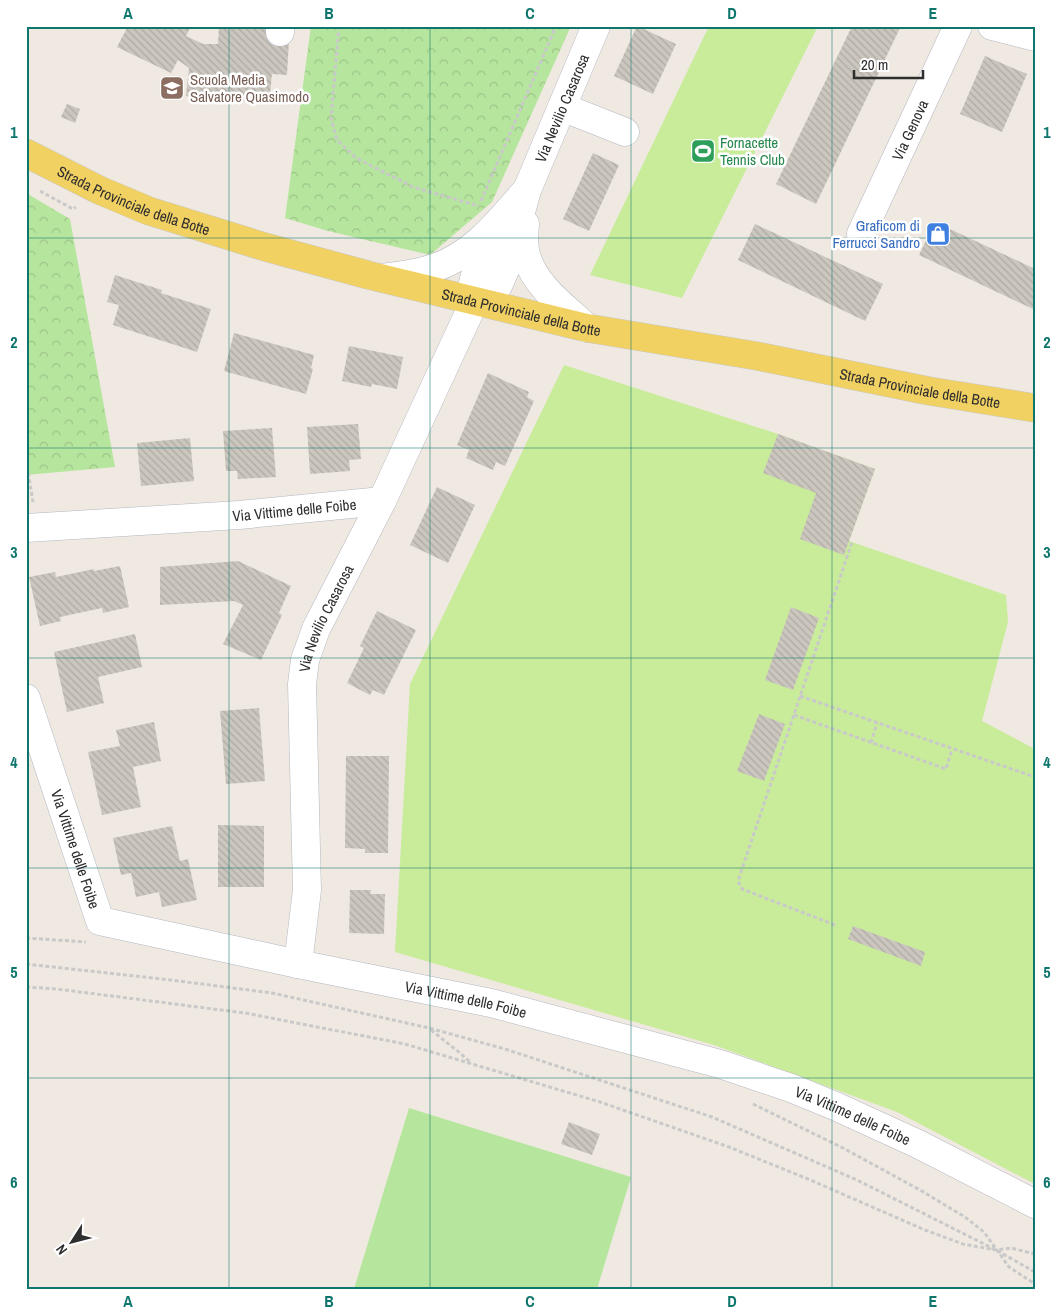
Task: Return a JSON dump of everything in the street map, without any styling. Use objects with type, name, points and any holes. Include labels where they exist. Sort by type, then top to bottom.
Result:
[{"type":"main road","name":"Strada Provinciale della Botte","points":[[26,153],[99,190],[149,211],[265,248],[381,278],[587,328],[757,356],[929,391],[1035,408]]},
{"type":"street","name":"Via Nevilio Casarosa","points":[[298,964],[306,890],[302,684],[305,660],[316,629],[382,501],[477,300],[472,282],[478,264],[527,190],[596,26]]},
{"type":"street","name":"Via Genova","points":[[861,234],[958,26]]},
{"type":"street","points":[[992,26],[1035,37]]},
{"type":"street","points":[[562,107],[625,132]]},
{"type":"street","name":"Via Nevilio Casarosa","points":[[381,278],[411,274],[434,268],[461,255],[486,236],[527,190]]},
{"type":"street","name":"Via Nevilio Casarosa","points":[[527,190],[524,248],[531,268],[543,285],[587,328]]},
{"type":"street","name":"Via Vittime delle Foibe","points":[[32,528],[239,515],[382,501]]},
{"type":"street","name":"Via Vittime delle Foibe","points":[[26,698],[100,921],[491,1003],[720,1064],[791,1088],[844,1110],[918,1144],[1035,1204]]},
{"type":"path","points":[[340,26],[331,118],[337,140],[356,158],[412,187],[479,206],[487,204]]},
{"type":"path","points":[[479,206],[556,26]]},
{"type":"path","points":[[26,460],[32,528]]},
{"type":"path","points":[[835,925],[742,889],[738,881],[852,542]]},
{"type":"path","points":[[800,696],[1035,777]]},
{"type":"path","points":[[794,715],[946,769],[952,749]]},
{"type":"path","points":[[871,743],[878,723]]},
{"type":"path","points":[[26,964],[171,980],[272,994],[429,1028],[505,1049],[712,1117],[858,1180],[996,1250],[1035,1272]]},
{"type":"path","points":[[26,987],[76,991],[245,1013],[384,1039],[600,1102],[729,1148],[963,1244],[996,1250],[1011,1248],[1035,1254]]},
{"type":"path","points":[[429,1028],[471,1064]]},
{"type":"path","points":[[747,1100],[843,1148],[928,1194],[965,1217],[984,1232],[1009,1268],[1035,1284]]},
{"type":"green space","points":[[311,26],[571,26],[492,202],[430,255],[328,231],[285,218]]},
{"type":"green space","name":"Fornacette Tennis Club","points":[[709,26],[818,26],[682,298],[590,275]]},
{"type":"green space","points":[[26,193],[70,219],[115,467],[26,475]]},
{"type":"green space","points":[[564,365],[778,434],[875,469],[849,541],[1006,595],[1008,622],[982,721],[1035,749],[1035,1184],[897,1112],[714,1045],[395,952],[410,684]]},
{"type":"green space","points":[[409,1108],[631,1177],[597,1289],[354,1289]]},
{"type":"building","points":[[128,26],[191,26],[186,36],[203,44],[218,44],[219,26],[269,26],[289,40],[287,75],[272,74],[269,103],[186,96],[189,68],[178,60],[171,73],[117,47]]},
{"type":"building","points":[[637,26],[676,44],[653,94],[614,76]]},
{"type":"building","points":[[852,26],[896,26],[900,28],[816,204],[776,184]]},
{"type":"building","points":[[985,56],[1027,74],[1002,132],[960,114]]},
{"type":"building","points":[[67,104],[80,109],[75,123],[61,117]]},
{"type":"building","points":[[593,153],[619,165],[589,231],[563,219]]},
{"type":"building","points":[[935,222],[1035,269],[1035,310],[919,255]]},
{"type":"building","points":[[755,224],[883,284],[865,321],[738,260]]},
{"type":"building","points":[[115,275],[162,290],[161,293],[211,309],[197,352],[113,325],[119,305],[107,302]]},
{"type":"building","points":[[234,333],[314,355],[311,368],[313,369],[306,394],[224,371]]},
{"type":"building","points":[[349,346],[403,357],[397,389],[372,384],[371,387],[342,381]]},
{"type":"building","points":[[488,373],[529,392],[527,397],[534,401],[505,466],[496,462],[493,470],[466,458],[469,450],[457,445]]},
{"type":"building","points":[[358,424],[361,459],[349,460],[350,471],[310,474],[307,427]]},
{"type":"building","points":[[272,428],[276,477],[238,479],[237,471],[226,471],[223,431]]},
{"type":"building","points":[[778,434],[875,469],[844,555],[800,539],[816,493],[763,473]]},
{"type":"building","points":[[190,438],[194,481],[141,486],[137,443]]},
{"type":"building","points":[[437,487],[475,505],[448,563],[410,545]]},
{"type":"building","points":[[238,561],[291,586],[279,613],[282,615],[261,660],[223,644],[243,605],[234,601],[160,605],[160,567]]},
{"type":"building","points":[[120,566],[129,607],[103,613],[102,608],[60,617],[61,621],[40,626],[29,577],[55,572],[56,577]]},
{"type":"building","points":[[791,607],[819,618],[793,690],[765,680]]},
{"type":"building","points":[[377,611],[416,630],[384,695],[373,690],[370,695],[347,683],[364,648],[360,646]]},
{"type":"building","points":[[135,634],[142,667],[98,677],[104,703],[67,712],[54,652]]},
{"type":"building","points":[[259,708],[265,781],[226,784],[220,711]]},
{"type":"building","points":[[759,714],[785,724],[764,781],[737,771]]},
{"type":"building","points":[[154,722],[161,761],[133,767],[141,807],[102,815],[88,752],[120,746],[116,730]]},
{"type":"building","points":[[346,756],[389,756],[388,853],[365,853],[365,849],[345,848]]},
{"type":"building","points":[[218,825],[264,826],[264,887],[218,887]]},
{"type":"building","points":[[172,826],[180,861],[188,859],[197,900],[162,907],[159,892],[136,897],[131,873],[121,875],[113,838]]},
{"type":"building","points":[[350,890],[371,890],[370,894],[385,894],[384,934],[349,933]]},
{"type":"building","points":[[853,926],[925,952],[921,966],[848,939]]},
{"type":"building","points":[[569,1122],[600,1134],[592,1155],[561,1144]]},
{"type":"place","name":"Scuola Media Salvatore Quasimodo","points":[[172,88]]},
{"type":"place","name":"Fornacette Tennis Club","points":[[703,151]]},
{"type":"place","name":"Graficom di Ferrucci Sandro","points":[[938,234]]}]
